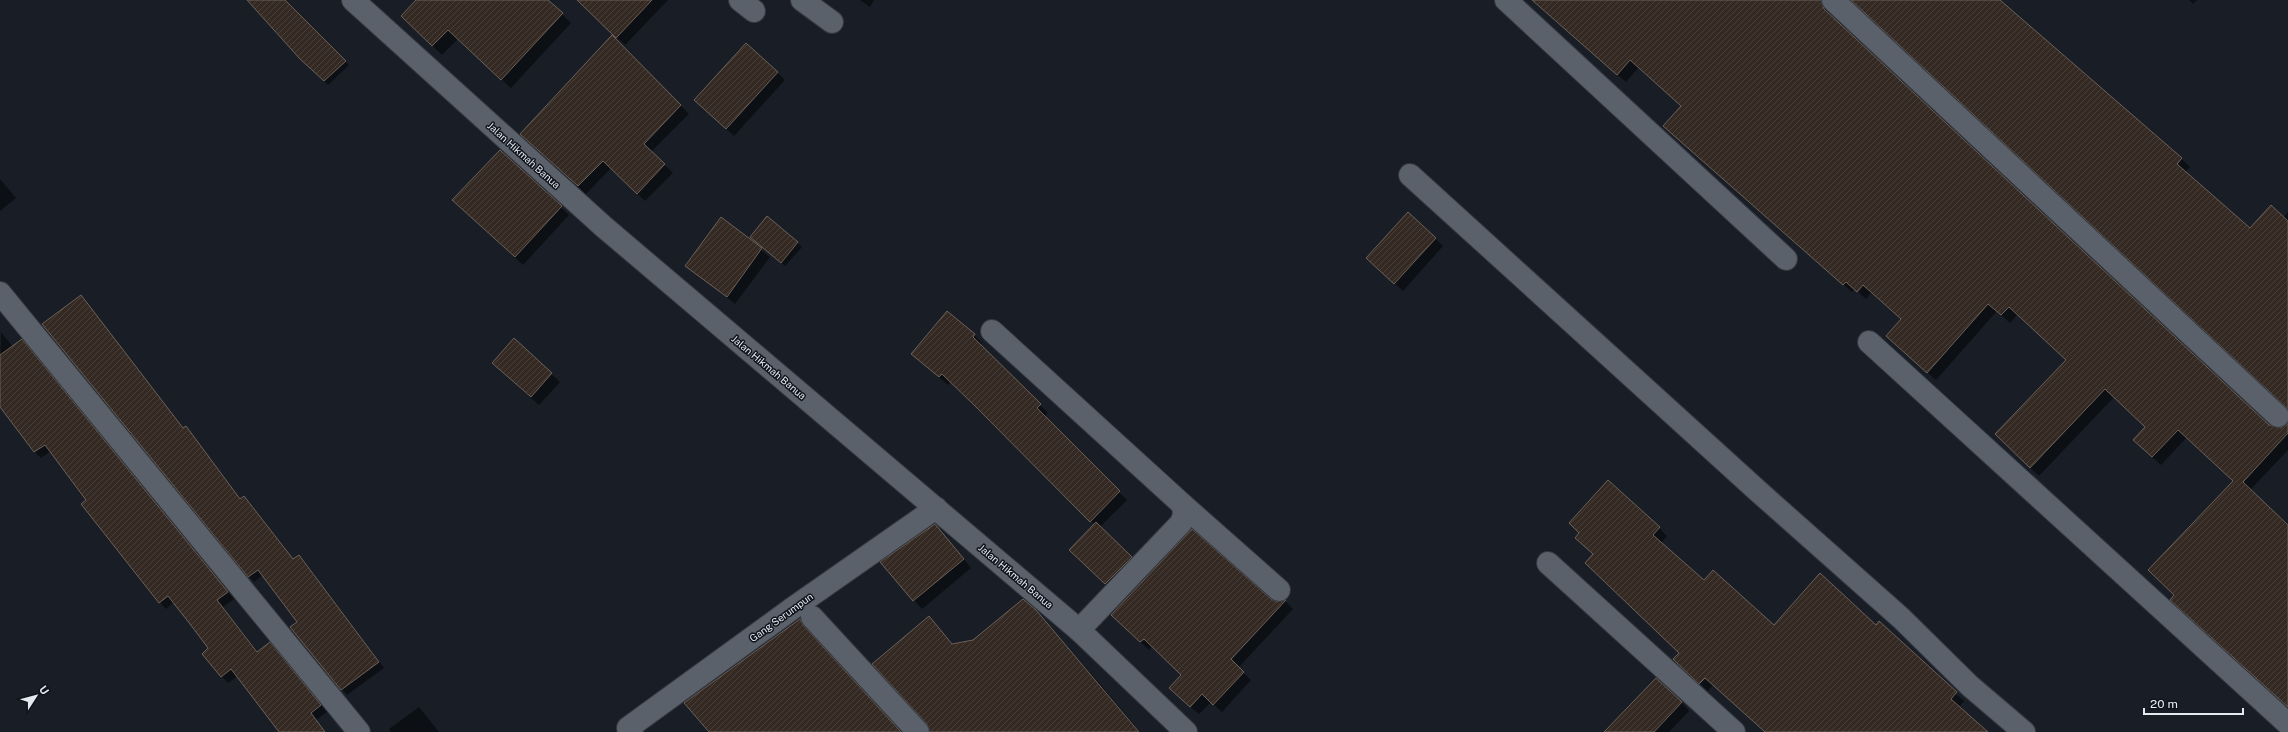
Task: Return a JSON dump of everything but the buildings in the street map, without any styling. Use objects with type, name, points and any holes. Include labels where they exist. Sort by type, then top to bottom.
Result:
[{"type":"street","name":"Jalan Hikmah Banua","points":[[353,0],[604,227],[1080,630],[1186,732]]},
{"type":"street","points":[[802,0],[832,22]]},
{"type":"street","points":[[1506,0],[1786,259]]},
{"type":"street","points":[[1833,0],[2278,416]]},
{"type":"street","points":[[1410,175],[1759,492],[1901,618],[1970,686],[2024,732]]},
{"type":"street","points":[[0,292],[360,732]]},
{"type":"street","points":[[992,331],[1183,506],[1279,590]]},
{"type":"street","points":[[1869,342],[2288,724]]},
{"type":"street","points":[[1080,630],[1181,523],[1184,515],[1183,506]]},
{"type":"street","name":"Gang Serumpun","points":[[627,731],[793,608],[936,508]]},
{"type":"street","points":[[1548,563],[1734,732]]},
{"type":"street","points":[[812,617],[918,732]]}]
